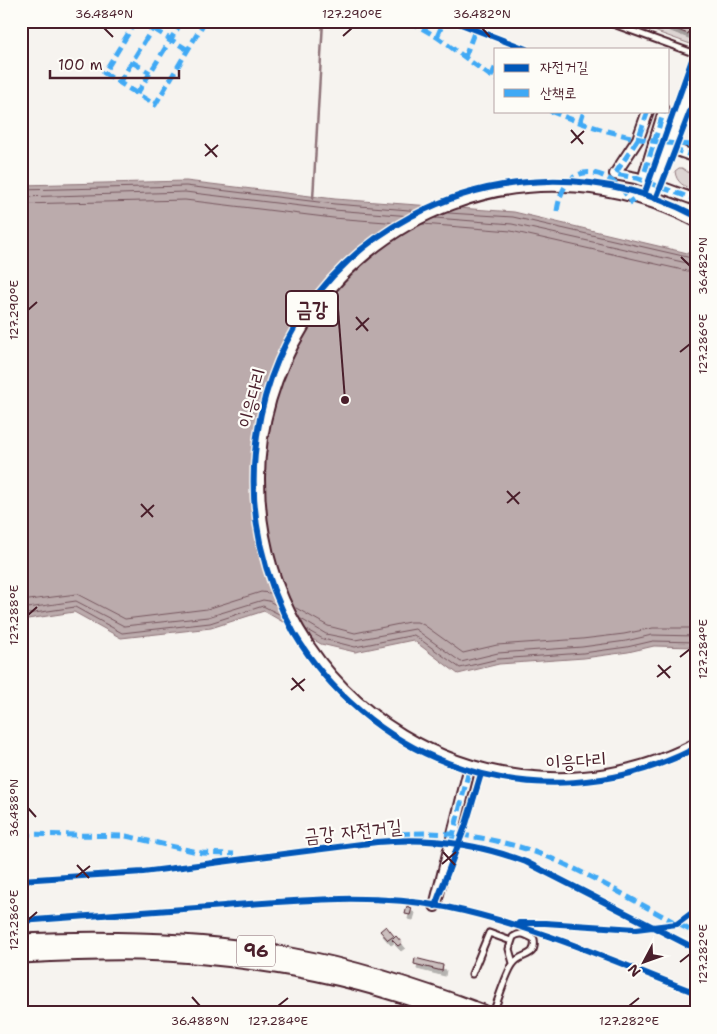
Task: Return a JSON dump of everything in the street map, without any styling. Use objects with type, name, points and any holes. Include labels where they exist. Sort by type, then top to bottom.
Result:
[{"type":"main road","name":"96","points":[[21,942],[141,940],[214,945],[290,956],[354,970],[435,994],[483,1013]]},
{"type":"main road","name":"96","points":[[21,954],[139,952],[221,958],[288,967],[350,981],[430,1004],[452,1013]]},
{"type":"street","points":[[649,201],[696,70]]},
{"type":"street","points":[[642,180],[662,115],[648,113],[638,139],[615,174],[642,180],[696,200]]},
{"type":"street","points":[[654,142],[696,157]]},
{"type":"street","name":"이응다리","points":[[696,221],[649,201],[620,193],[591,188],[531,186],[502,190],[444,207],[392,234],[368,252],[326,294],[308,318],[293,343],[280,370],[271,398],[261,450],[260,502],[263,532],[279,589],[307,642],[324,667],[344,689],[366,709],[415,743],[442,756],[492,772],[550,779],[584,778],[613,774],[663,760],[696,744]]},
{"type":"street","points":[[435,906],[470,766]]},
{"type":"lane","points":[[605,21],[696,54]]},
{"type":"lane","points":[[472,974],[489,933],[511,941]]},
{"type":"lane","points":[[493,1013],[513,963],[510,949],[513,936],[524,934],[534,939],[535,947],[531,953],[513,963]]},
{"type":"shaded area","points":[[626,21],[696,21],[696,46]]},
{"type":"shaded area","points":[[679,168],[689,173],[696,168],[696,191],[679,182],[675,171]]},
{"type":"water","points":[[186,181],[335,199],[514,212],[696,255],[696,647],[654,646],[628,652],[584,658],[499,664],[458,674],[413,640],[355,652],[321,644],[264,611],[211,628],[121,638],[74,612],[21,620],[21,185]]},
{"type":"building","points":[[655,21],[693,21],[688,34]]},
{"type":"building","points":[[407,906],[412,908],[410,915],[405,914]]},
{"type":"building","points":[[386,926],[394,936],[388,940],[380,931]]},
{"type":"building","points":[[396,936],[402,943],[398,946],[392,940]]},
{"type":"building","points":[[415,958],[443,965],[442,971],[414,964]]},
{"type":"waterway","points":[[313,199],[323,21]]},
{"type":"marked path","points":[[136,21],[104,73],[155,105],[205,21]]},
{"type":"marked path","points":[[141,21],[188,50]]},
{"type":"marked path","points":[[119,83],[157,21]]},
{"type":"marked path","points":[[137,94],[182,21]]},
{"type":"marked path","points":[[409,21],[437,37],[494,79]]},
{"type":"marked path","points":[[437,37],[444,21]]},
{"type":"marked path","points":[[465,57],[475,30]]},
{"type":"marked path","points":[[132,62],[150,73]]},
{"type":"marked path","points":[[491,77],[494,70]]},
{"type":"marked path","points":[[553,112],[622,135],[658,142],[696,145]]},
{"type":"marked path","points":[[580,123],[584,112]]},
{"type":"marked path","points":[[648,112],[638,139],[615,174],[636,178],[696,200]]},
{"type":"marked path","points":[[645,171],[664,112]]},
{"type":"marked path","points":[[672,149],[696,157]]},
{"type":"marked path","points":[[557,211],[562,193],[569,181],[578,175],[589,173],[601,175],[613,181],[633,204]]},
{"type":"marked path","points":[[452,840],[470,766]]},
{"type":"marked path","points":[[400,834],[439,833],[458,835],[497,841],[535,852],[589,876],[696,933]]},
{"type":"marked path","points":[[21,834],[126,836],[202,853],[234,854]]},
{"type":"cycle path","points":[[453,21],[523,48]]},
{"type":"cycle path","points":[[644,195],[694,54]]},
{"type":"cycle path","points":[[656,199],[696,96]]},
{"type":"cycle path","points":[[696,216],[623,189],[549,181],[478,191],[411,216],[353,257],[305,311],[272,377],[255,453],[254,476],[254,500],[266,568],[283,612],[294,633],[308,655],[341,694],[380,727],[402,741],[448,763],[479,773],[510,779],[542,782],[574,782],[636,772],[696,748]]},
{"type":"cycle path","points":[[435,906],[466,824],[481,774]]},
{"type":"cycle path","name":"금강 자전거길","points":[[21,880],[143,872],[377,842],[434,841],[472,846],[526,862],[696,949]]},
{"type":"cycle path","points":[[21,921],[308,900],[391,900],[446,907],[510,924],[604,956],[696,993]]},
{"type":"cycle path","points":[[519,923],[636,929],[677,924],[696,910]]},
{"type":"place","name":"금강","points":[[345,400]]}]
